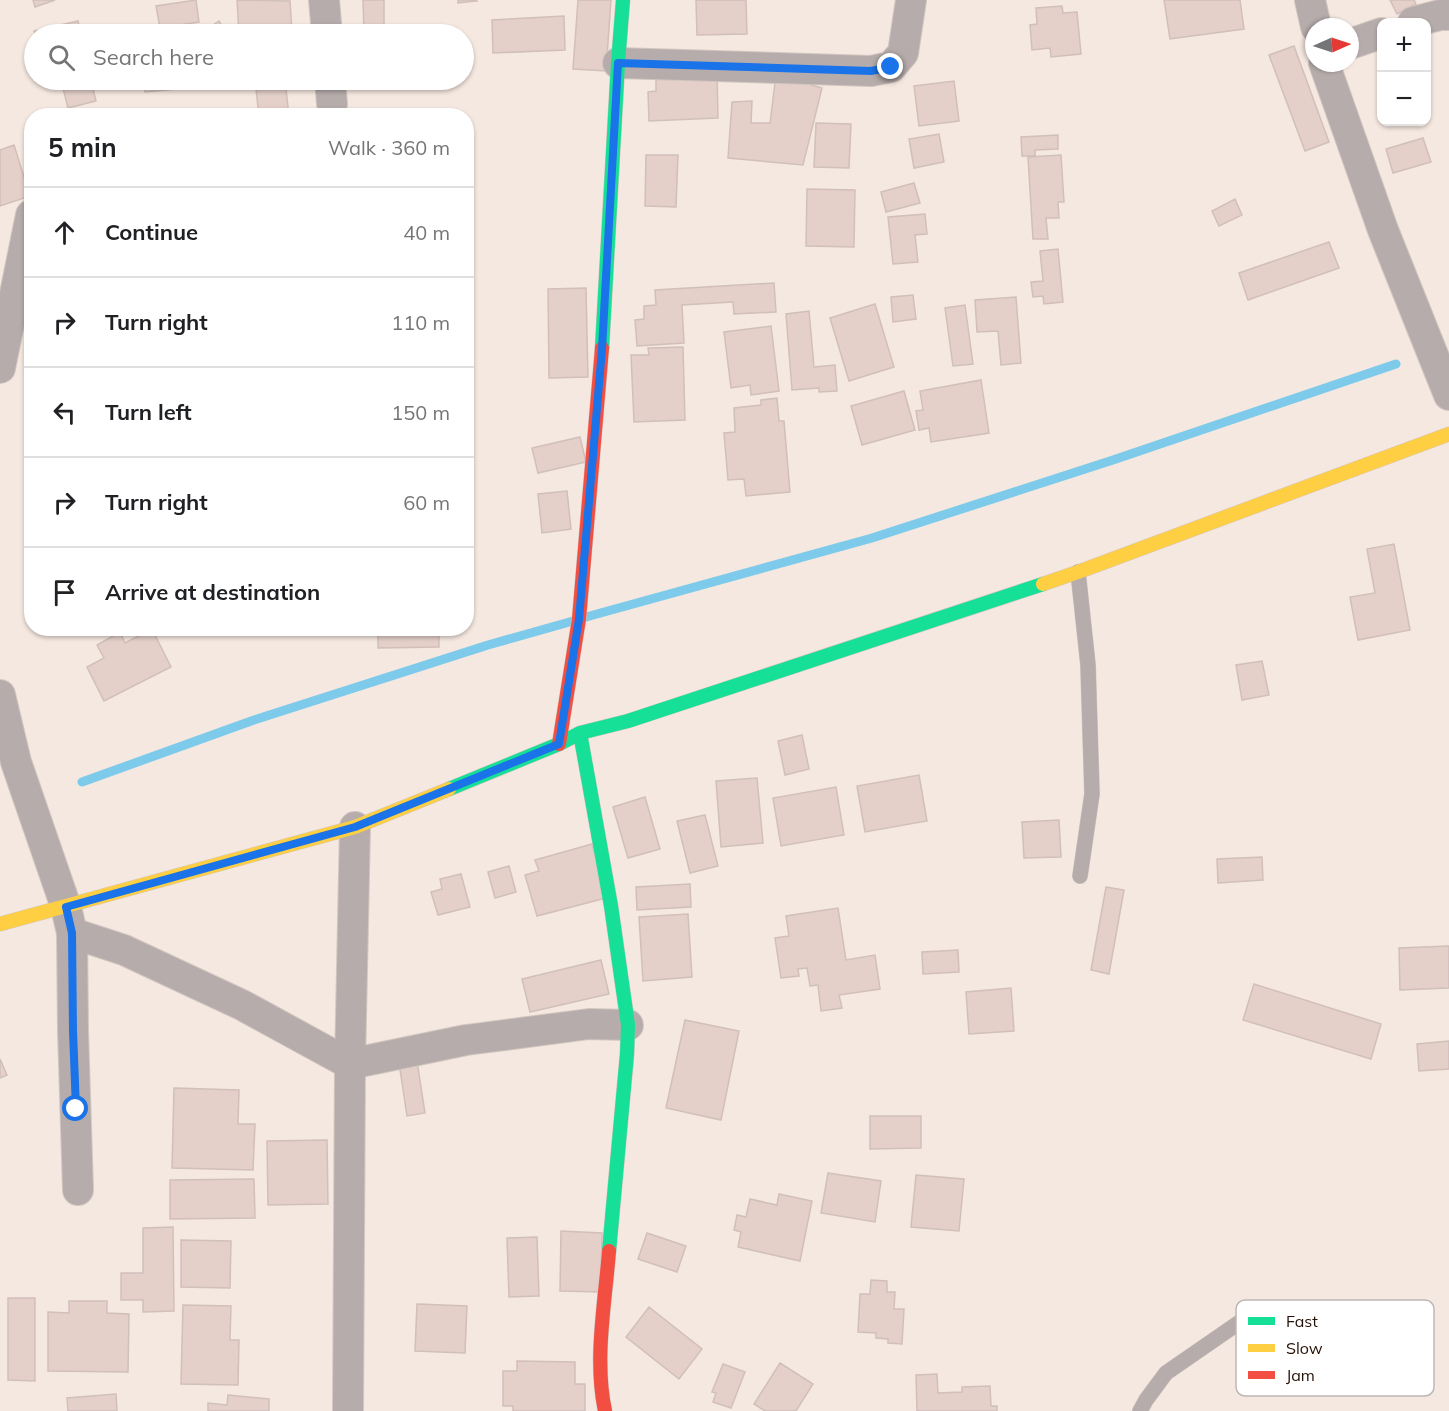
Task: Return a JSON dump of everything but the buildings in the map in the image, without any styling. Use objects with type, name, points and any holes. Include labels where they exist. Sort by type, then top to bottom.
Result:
[{"type":"street","points":[[324,0],[326,24]]},
{"type":"street","points":[[559,744],[579,619],[602,349],[623,0]]},
{"type":"street","points":[[618,63],[871,71],[891,67],[903,53],[911,0]]},
{"type":"street","points":[[1310,0],[1314,18]]},
{"type":"street","points":[[1428,18],[1449,15]]},
{"type":"street","points":[[1359,41],[1377,35]]},
{"type":"street","points":[[1327,72],[1383,230],[1449,395]]},
{"type":"street","points":[[0,368],[24,250]]},
{"type":"street","points":[[0,924],[69,920],[355,827],[559,744],[580,733],[628,721],[1078,572],[1449,434]]},
{"type":"street","points":[[0,695],[16,762],[69,920],[78,1190]]},
{"type":"street","points":[[580,733],[611,906],[628,1025],[600,1353],[601,1393],[605,1411]]},
{"type":"street","points":[[348,1411],[350,1064],[355,827]]},
{"type":"street","points":[[69,920],[124,950],[242,1005],[350,1064],[466,1040],[590,1024],[628,1025]]},
{"type":"lane","points":[[1078,572],[1088,665],[1092,794],[1080,876]]},
{"type":"lane","points":[[1140,1411],[1166,1373],[1236,1325]]},
{"type":"waterway","points":[[586,617],[872,538],[1113,460],[1396,364]]},
{"type":"waterway","points":[[82,782],[254,720],[488,645],[573,621]]},
{"type":"traffic: fast","points":[[602,348],[623,0]]},
{"type":"traffic: fast","points":[[449,789],[559,744],[580,733],[628,721],[1043,584]]},
{"type":"traffic: fast","points":[[580,733],[611,906],[628,1025],[609,1251]]},
{"type":"traffic: slow","points":[[1043,584],[1449,434]]},
{"type":"traffic: slow","points":[[0,924],[355,827],[449,789]]},
{"type":"traffic: jam","points":[[559,744],[579,619],[602,348]]},
{"type":"traffic: jam","points":[[605,1411],[600,1352],[609,1251]]},
{"type":"route","points":[[76,1109],[72,933],[66,907],[355,827],[559,744],[579,619],[602,349],[618,63],[871,71],[891,67]]}]
